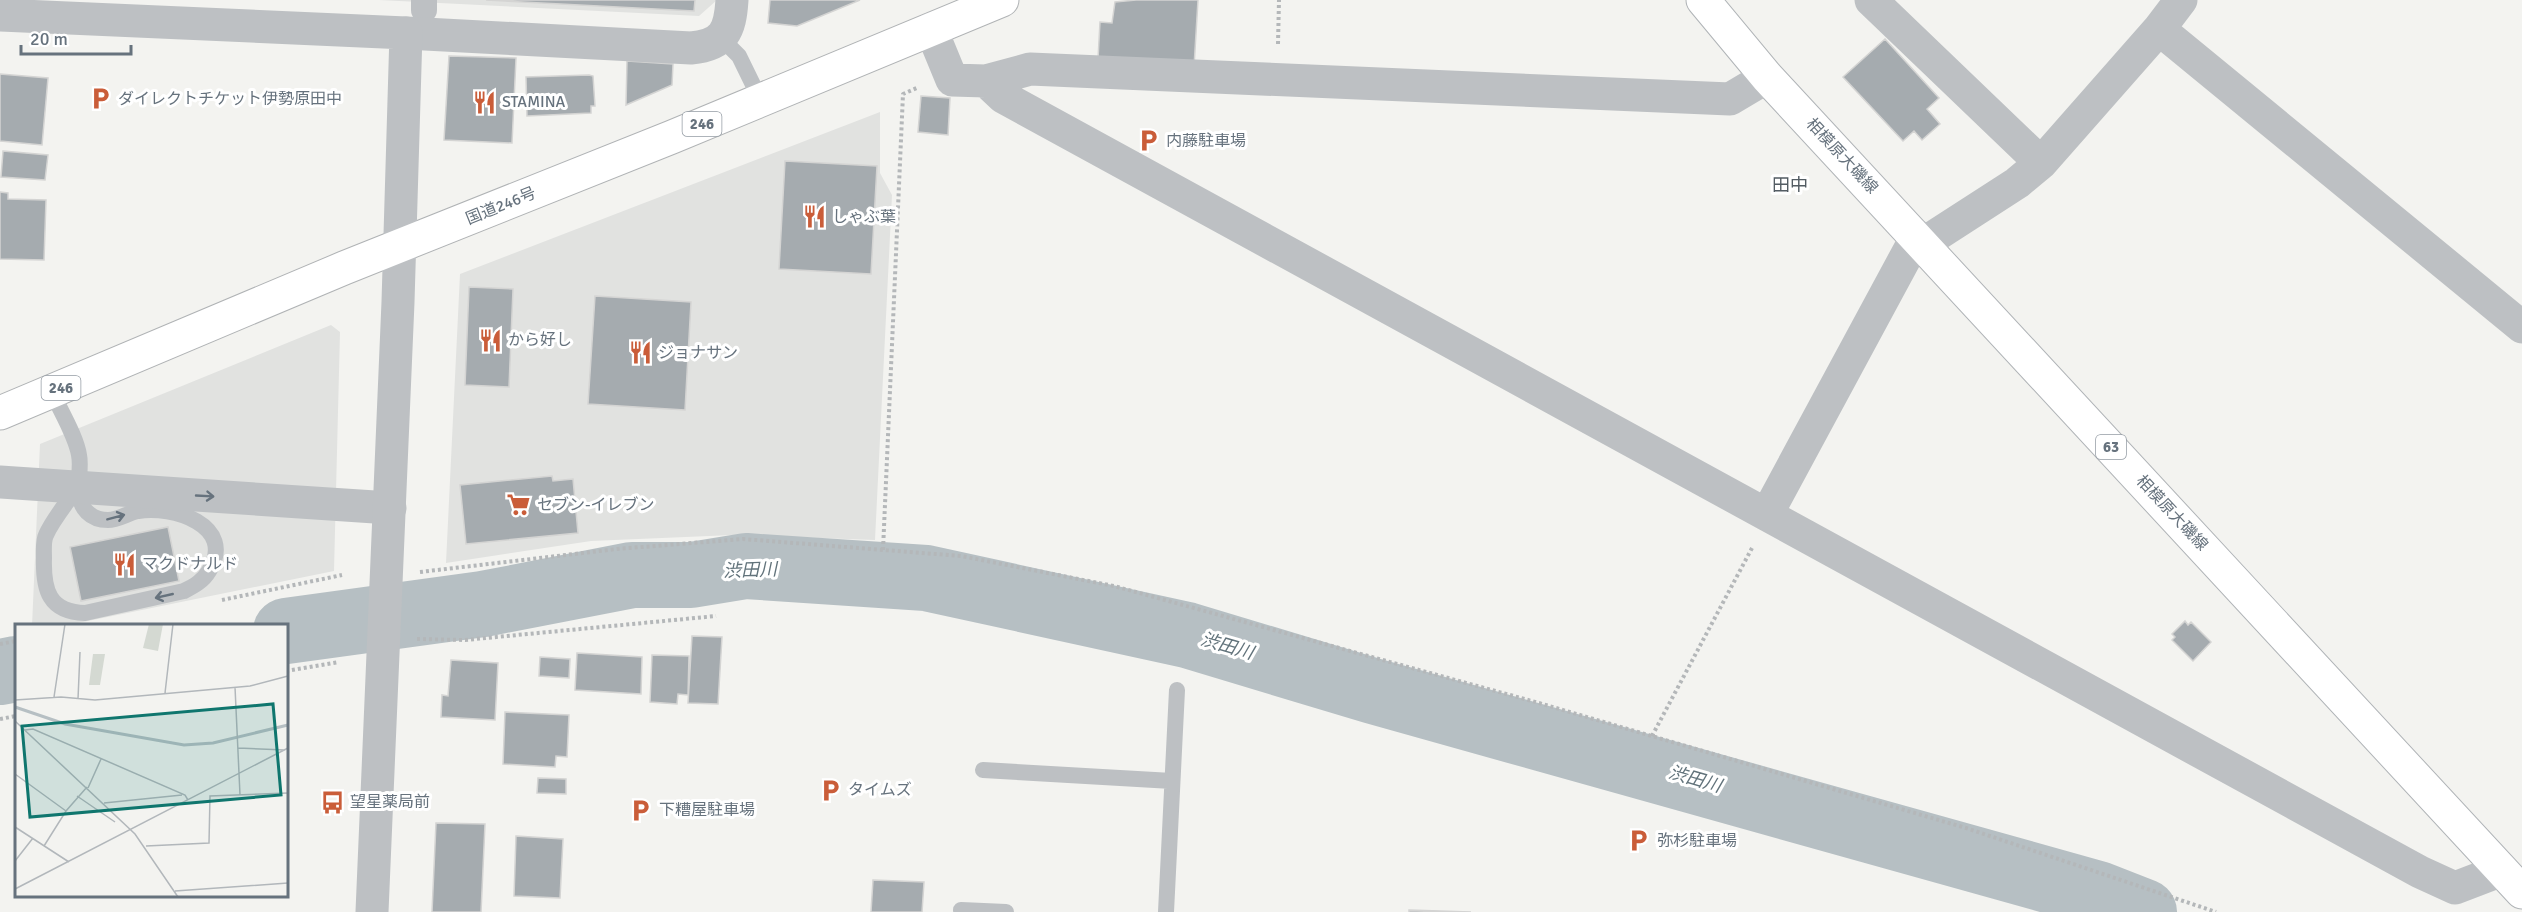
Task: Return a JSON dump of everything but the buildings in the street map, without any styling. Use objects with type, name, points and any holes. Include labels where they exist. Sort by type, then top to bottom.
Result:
[{"type":"main road","name":"国道246号","points":[[0,413],[400,245],[544,189],[1002,0]]},
{"type":"main road","name":"相模原大磯線","points":[[1703,0],[1767,76],[2512,881]]},
{"type":"street","points":[[0,15],[418,14],[691,48],[709,47],[721,38],[728,28],[732,0]]},
{"type":"street","points":[[1871,0],[2041,163]]},
{"type":"street","points":[[1768,515],[1921,240],[2017,183],[2041,163],[2159,29],[2181,0]]},
{"type":"street","points":[[372,912],[400,245],[418,14]]},
{"type":"street","points":[[932,29],[952,80],[986,81],[1030,69],[1730,99],[1767,76]]},
{"type":"street","points":[[2159,29],[2522,327]]},
{"type":"street","points":[[986,81],[1003,98],[2420,872],[2455,888],[2512,881]]},
{"type":"street","points":[[0,482],[390,508]]},
{"type":"lane","points":[[721,38],[740,56],[760,99]]},
{"type":"lane","points":[[52,392],[79,455],[77,488],[86,512],[94,517],[110,520],[139,511],[171,510],[204,526],[214,541],[215,552],[208,572],[194,586],[184,591],[85,613],[71,613],[59,607],[46,589],[43,577],[45,537],[77,488]]},
{"type":"lane","points":[[1166,912],[1176,690]]},
{"type":"lane","points":[[983,770],[1172,781]]},
{"type":"lane","points":[[961,910],[1006,912]]},
{"type":"path","points":[[1276,79],[1279,0]]},
{"type":"path","points":[[883,550],[903,94],[950,74]]},
{"type":"path","points":[[1652,736],[1768,515]]},
{"type":"path","points":[[450,570],[617,549],[743,539],[961,556],[1114,586],[1284,631],[1966,828],[2216,912]]},
{"type":"path","points":[[383,646],[716,616]]},
{"type":"path","points":[[0,644],[15,641]]},
{"type":"path","points":[[288,671],[339,662]]},
{"type":"path","points":[[0,718],[15,716]]},
{"type":"shaded area","points":[[379,0],[717,0],[699,16]]},
{"type":"shaded area","points":[[880,112],[880,173],[892,195],[875,540],[733,535],[591,541],[446,563],[460,274]]},
{"type":"shaded area","points":[[331,325],[340,332],[334,571],[73,624],[32,624],[40,444]]},
{"type":"waterway","name":"渋田川","points":[[288,631],[483,604],[632,575],[691,575],[746,566],[926,578],[1187,635],[1373,691],[2098,894],[2144,912]]},
{"type":"waterway","name":"渋田川","points":[[0,672],[15,669]]},
{"type":"place","name":"ダイレクトチケット伊勢原田中","points":[[100,99]]},
{"type":"place","name":"STAMINA","points":[[484,102]]},
{"type":"place","name":"内藤駐車場","points":[[1148,141]]},
{"type":"place","name":"しゃぶ葉","points":[[814,217]]},
{"type":"place","name":"から好し","points":[[490,340]]},
{"type":"place","name":"ジョナサン","points":[[640,353]]},
{"type":"place","name":"セブン-イレブン","points":[[519,505]]},
{"type":"place","name":"マクドナルド","points":[[124,564]]},
{"type":"place","name":"タイムズ","points":[[830,790]]},
{"type":"place","name":"望星薬局前","points":[[332,802]]},
{"type":"place","name":"下糟屋駐車場","points":[[641,810]]},
{"type":"place","name":"弥杉駐車場","points":[[1639,841]]},
{"type":"district","name":"田中","points":[[1790,185]]}]
